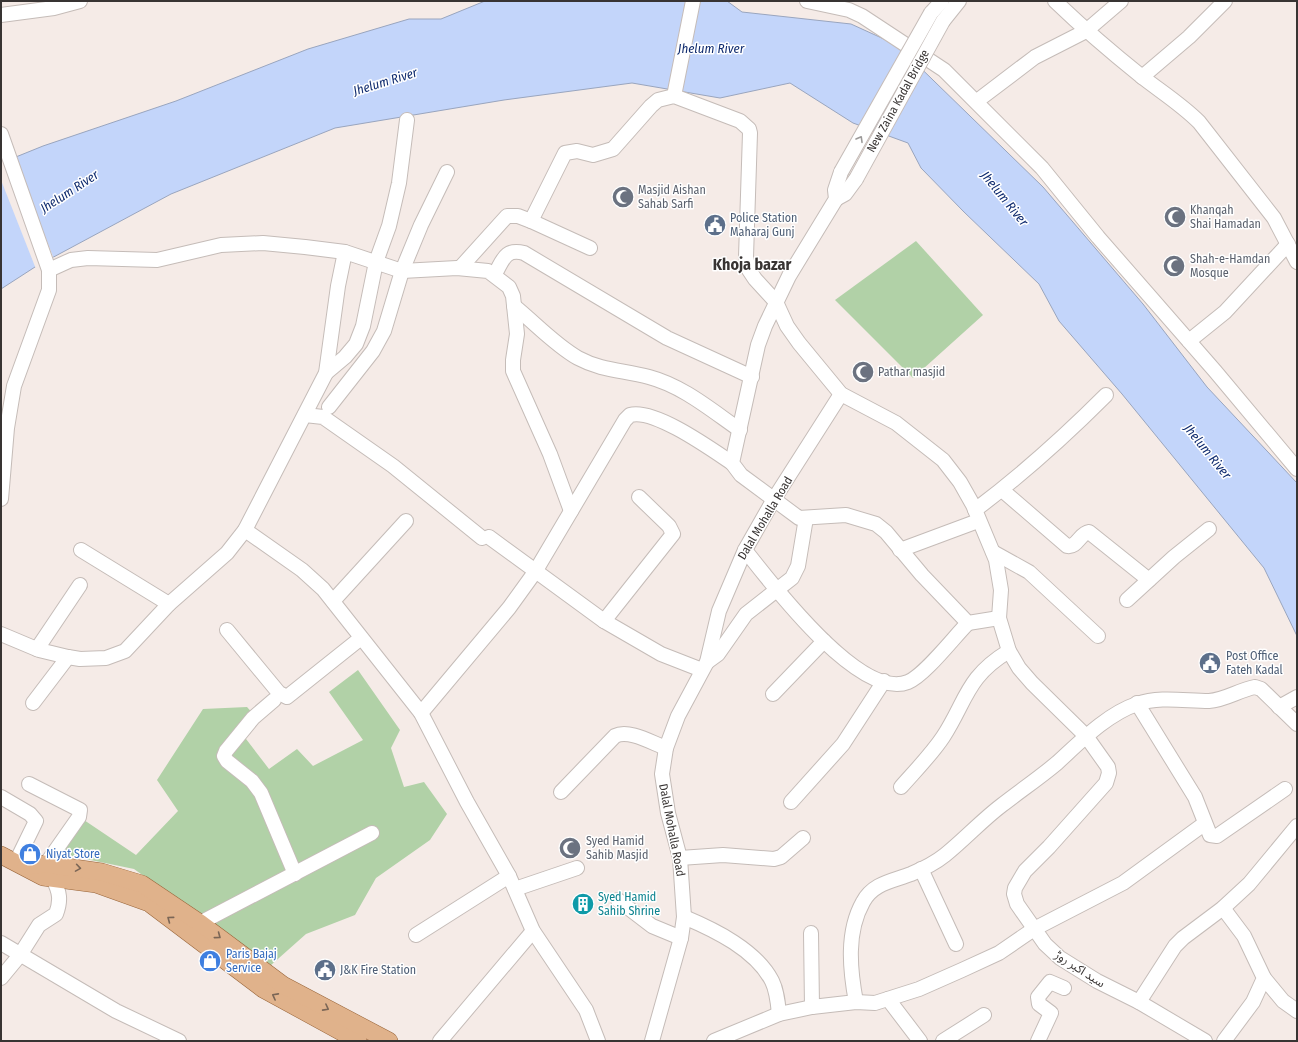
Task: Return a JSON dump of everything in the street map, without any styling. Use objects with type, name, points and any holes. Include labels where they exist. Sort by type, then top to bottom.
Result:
[{"type":"main road","points":[[14,861],[102,872],[142,884],[200,923],[283,985],[389,1041]]},
{"type":"main road","points":[[14,861],[43,876],[53,879],[96,884],[149,903],[263,989],[358,1041]]},
{"type":"street","points":[[1,15],[54,8],[80,1]]},
{"type":"street","points":[[674,93],[693,1]]},
{"type":"street","points":[[937,17],[942,1]]},
{"type":"street","name":"New Zaina Kadal Bridge","points":[[937,17],[856,179],[845,194],[836,199],[835,190],[840,172],[937,17],[959,1]]},
{"type":"street","points":[[1055,1],[1086,31],[1142,77],[1187,110],[1199,122],[1274,218],[1294,253],[1189,342]]},
{"type":"street","points":[[977,101],[1035,56],[1086,31],[1121,1]]},
{"type":"street","points":[[1142,77],[1194,32],[1225,1]]},
{"type":"street","points":[[816,2],[849,10],[875,23],[936,63],[977,101],[1042,168],[1098,236],[1297,469]]},
{"type":"street","points":[[531,221],[565,153],[577,151],[593,154],[612,149],[658,100],[674,93],[740,121],[748,129],[746,257],[749,270],[754,279],[776,302],[787,326],[799,344],[840,394],[896,423],[943,460],[960,482],[977,515],[993,552],[1000,573],[1001,590],[999,618],[1008,651],[1019,668],[1032,683],[1086,736]]},
{"type":"street","points":[[326,373],[356,344],[362,326],[376,262],[389,226],[399,183],[407,120]]},
{"type":"street","points":[[1,134],[49,270],[49,290],[14,386],[3,453],[1,499]]},
{"type":"street","points":[[329,407],[373,351],[384,331],[402,271],[421,225],[447,172]]},
{"type":"street","points":[[732,463],[758,345],[776,302],[836,199]]},
{"type":"street","points":[[460,268],[507,216],[518,216],[531,221],[590,248]]},
{"type":"street","points":[[49,270],[72,260],[88,258],[157,260],[221,245],[263,243],[345,252],[402,271],[477,268],[495,274],[510,287],[514,306],[518,334],[513,360],[513,371],[550,454],[571,511]]},
{"type":"street","points":[[495,274],[508,253],[515,251],[524,253],[667,338],[752,377]]},
{"type":"street","points":[[1,634],[56,656],[106,658],[125,651],[169,604],[227,552],[245,530],[326,373],[338,286],[345,252]]},
{"type":"street","points":[[514,306],[578,358],[606,370],[648,376],[668,383],[684,391],[740,430]]},
{"type":"street","name":"Dalal Mohalla Road","points":[[652,1041],[681,938],[684,917],[680,858],[668,814],[662,774],[666,748],[678,716],[704,666],[719,611],[744,550],[840,394]]},
{"type":"street","points":[[900,550],[977,515],[1002,490],[1052,449],[1106,395]]},
{"type":"street","points":[[421,712],[509,608],[535,572],[625,420],[630,415],[635,413],[643,414],[684,432],[732,463],[741,475],[799,518],[846,515],[876,524],[886,532],[900,550],[968,623]]},
{"type":"street","points":[[305,415],[323,417],[393,466],[485,538],[604,621],[660,654],[704,666],[718,654],[746,614],[792,578],[798,566],[806,518]]},
{"type":"street","points":[[1002,490],[1067,546],[1074,546],[1085,533],[1089,532],[1149,580]]},
{"type":"street","points":[[604,621],[673,534],[669,526],[639,497]]},
{"type":"street","points":[[333,601],[406,521]]},
{"type":"street","points":[[1127,600],[1209,529]]},
{"type":"street","points":[[245,530],[302,570],[323,589],[421,712],[467,802],[509,876],[533,930],[586,1010],[598,1041]]},
{"type":"street","points":[[81,550],[169,604]]},
{"type":"street","points":[[744,550],[776,590],[834,652],[853,665],[884,681],[898,684],[912,680],[968,623],[999,618]]},
{"type":"street","points":[[993,552],[1029,572],[1098,636]]},
{"type":"street","points":[[37,649],[80,585]]},
{"type":"street","points":[[227,630],[279,693],[287,697],[362,638]]},
{"type":"street","points":[[773,694],[824,641]]},
{"type":"street","points":[[901,787],[943,737],[963,698],[975,679],[985,667],[1008,651]]},
{"type":"street","points":[[33,702],[68,657]]},
{"type":"street","points":[[791,802],[843,744],[884,681]]},
{"type":"street","points":[[856,1002],[852,984],[851,936],[863,901],[873,889],[882,883],[936,862],[953,849],[1000,806],[1056,763],[1086,736],[1125,709],[1154,700],[1188,699],[1209,701],[1255,688],[1261,689],[1297,724]]},
{"type":"street","points":[[1279,707],[1297,697]]},
{"type":"street","points":[[274,700],[253,718],[226,750],[224,756],[226,761],[252,781],[261,793],[295,874]]},
{"type":"street","points":[[1138,704],[1195,797],[1204,824],[1210,835],[1217,836],[1285,789]]},
{"type":"street","points":[[561,792],[615,736],[620,733],[628,734],[666,748]]},
{"type":"street","name":"سید اکبر روڑ","points":[[1086,736],[1108,767],[1109,773],[1106,783],[1049,847],[1025,871],[1015,888],[1014,894],[1017,904],[1045,944],[1060,958],[1097,982],[1139,1002],[1205,1041]]},
{"type":"street","points":[[28,784],[80,810],[79,817],[46,864]]},
{"type":"street","points":[[1,797],[30,814],[36,821],[14,861]]},
{"type":"street","points":[[714,1041],[779,1014],[812,1007],[856,1002],[875,1002],[919,989],[999,953],[1034,929],[1123,883],[1204,824]]},
{"type":"street","points":[[1139,1002],[1175,946],[1183,938],[1223,908],[1249,884],[1297,826]]},
{"type":"street","points":[[200,923],[372,833]]},
{"type":"street","points":[[680,858],[723,855],[774,859],[780,857],[803,838]]},
{"type":"street","points":[[515,889],[577,868]]},
{"type":"street","points":[[921,869],[956,944]]},
{"type":"street","points":[[416,935],[509,876]]},
{"type":"street","points":[[1,978],[20,955],[39,925],[56,914],[60,898],[58,889],[53,879]]},
{"type":"street","points":[[618,900],[652,926],[681,938]]},
{"type":"street","points":[[1223,908],[1246,941],[1264,978],[1283,1001],[1297,1011]]},
{"type":"street","points":[[684,917],[713,929],[735,943],[757,962],[773,982],[779,1014]]},
{"type":"street","points":[[440,1041],[533,930]]},
{"type":"street","points":[[811,933],[812,1007]]},
{"type":"street","points":[[1,942],[20,955],[116,1011],[179,1041]]},
{"type":"street","points":[[1224,1041],[1253,1002],[1264,978]]},
{"type":"street","points":[[1038,1041],[1051,1013],[1039,1004],[1038,997],[1050,982],[1064,988]]},
{"type":"street","points":[[888,999],[920,1041]]},
{"type":"street","points":[[943,1041],[984,1015]]},
{"type":"green space","points":[[916,241],[983,315],[913,378],[835,300]]},
{"type":"green space","points":[[358,670],[400,730],[391,748],[404,787],[424,782],[447,814],[430,840],[376,878],[355,915],[306,934],[270,966],[134,869],[52,852],[81,818],[136,855],[178,811],[157,780],[203,709],[247,707],[256,717],[243,735],[269,769],[297,749],[313,766],[363,740],[329,692]]},
{"type":"water","name":"Jhelum River","points":[[485,1],[727,1],[742,12],[851,24],[897,45],[1043,187],[1143,304],[1207,387],[1297,483],[1297,636],[1264,568],[1122,394],[1059,321],[1039,284],[964,212],[921,168],[908,143],[853,123],[790,83],[720,98],[632,83],[504,100],[335,128],[171,194],[35,267],[1,289],[1,163],[43,146],[176,101],[308,49],[409,19],[441,19]]},
{"type":"pier","points":[[13,156],[54,259],[36,269],[1,180],[1,161]]},
{"type":"place","name":"Masjid Aishan Sahab Sarfi","points":[[623,197]]},
{"type":"place","name":"Khanqah Shai Hamadan","points":[[1175,217]]},
{"type":"place","name":"Police Station Maharaj Gunj","points":[[715,225]]},
{"type":"place","name":"Shah-e-Hamdan Mosque","points":[[1174,266]]},
{"type":"place","name":"Pathar masjid","points":[[863,372]]},
{"type":"place","name":"Post Office Fateh Kadal","points":[[1210,663]]},
{"type":"place","name":"Syed Hamid Sahib Masjid","points":[[570,848]]},
{"type":"place","name":"Niyat Store","points":[[30,854]]},
{"type":"place","name":"Syed Hamid Sahib Shrine","points":[[583,904]]},
{"type":"place","name":"Paris Bajaj Service","points":[[210,961]]},
{"type":"place","name":"J&K Fire Station","points":[[325,970]]},
{"type":"district","name":"Khoja bazar","points":[[752,264]]}]
